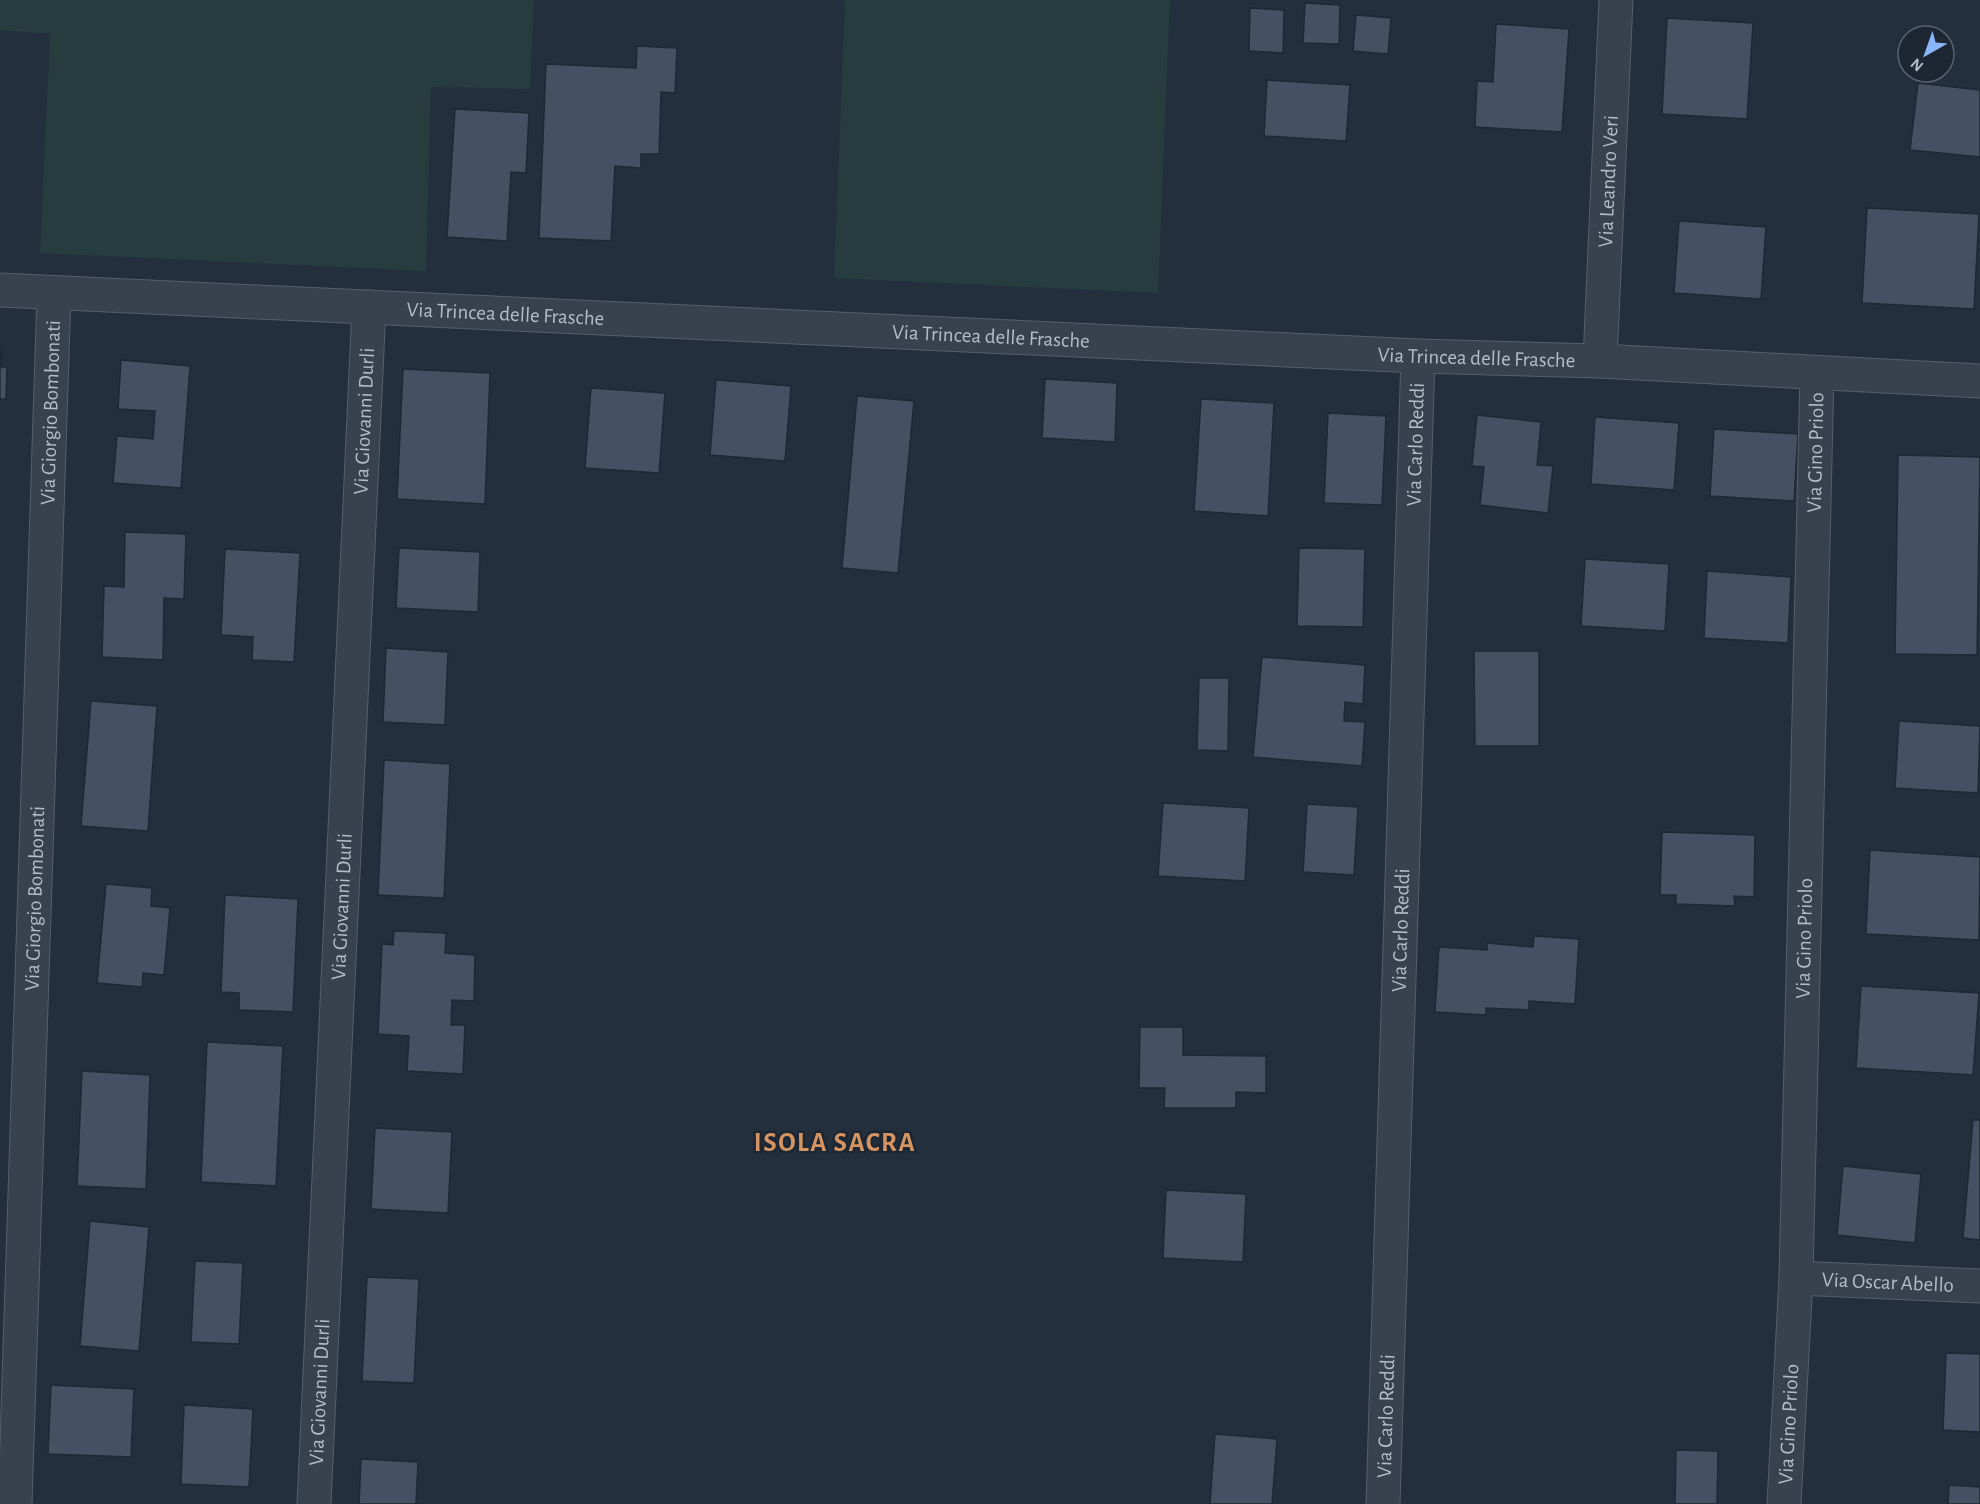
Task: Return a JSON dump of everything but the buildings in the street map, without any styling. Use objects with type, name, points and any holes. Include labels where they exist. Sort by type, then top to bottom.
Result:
[{"type":"street","name":"Via Leandro Veri","points":[[1600,361],[1616,0]]},
{"type":"street","name":"Via Trincea delle Frasche","points":[[0,291],[1418,356],[1600,361],[1980,381]]},
{"type":"street","name":"Via Giorgio Bombonati","points":[[15,1504],[54,293]]},
{"type":"street","name":"Via Giovanni Durli","points":[[314,1504],[369,307]]},
{"type":"street","name":"Via Carlo Reddi","points":[[1383,1504],[1418,356]]},
{"type":"street","name":"Via Gino Priolo","points":[[1784,1504],[1796,1278],[1817,373]]},
{"type":"street","name":"Via Oscar Abello","points":[[1796,1278],[1980,1286]]},
{"type":"green space","points":[[0,0],[534,0],[530,89],[431,87],[426,271],[40,253],[50,34],[0,30]]},
{"type":"green space","points":[[845,0],[1170,0],[1158,293],[834,278]]},
{"type":"district","name":"ISOLA SACRA","points":[[835,1142]]}]
